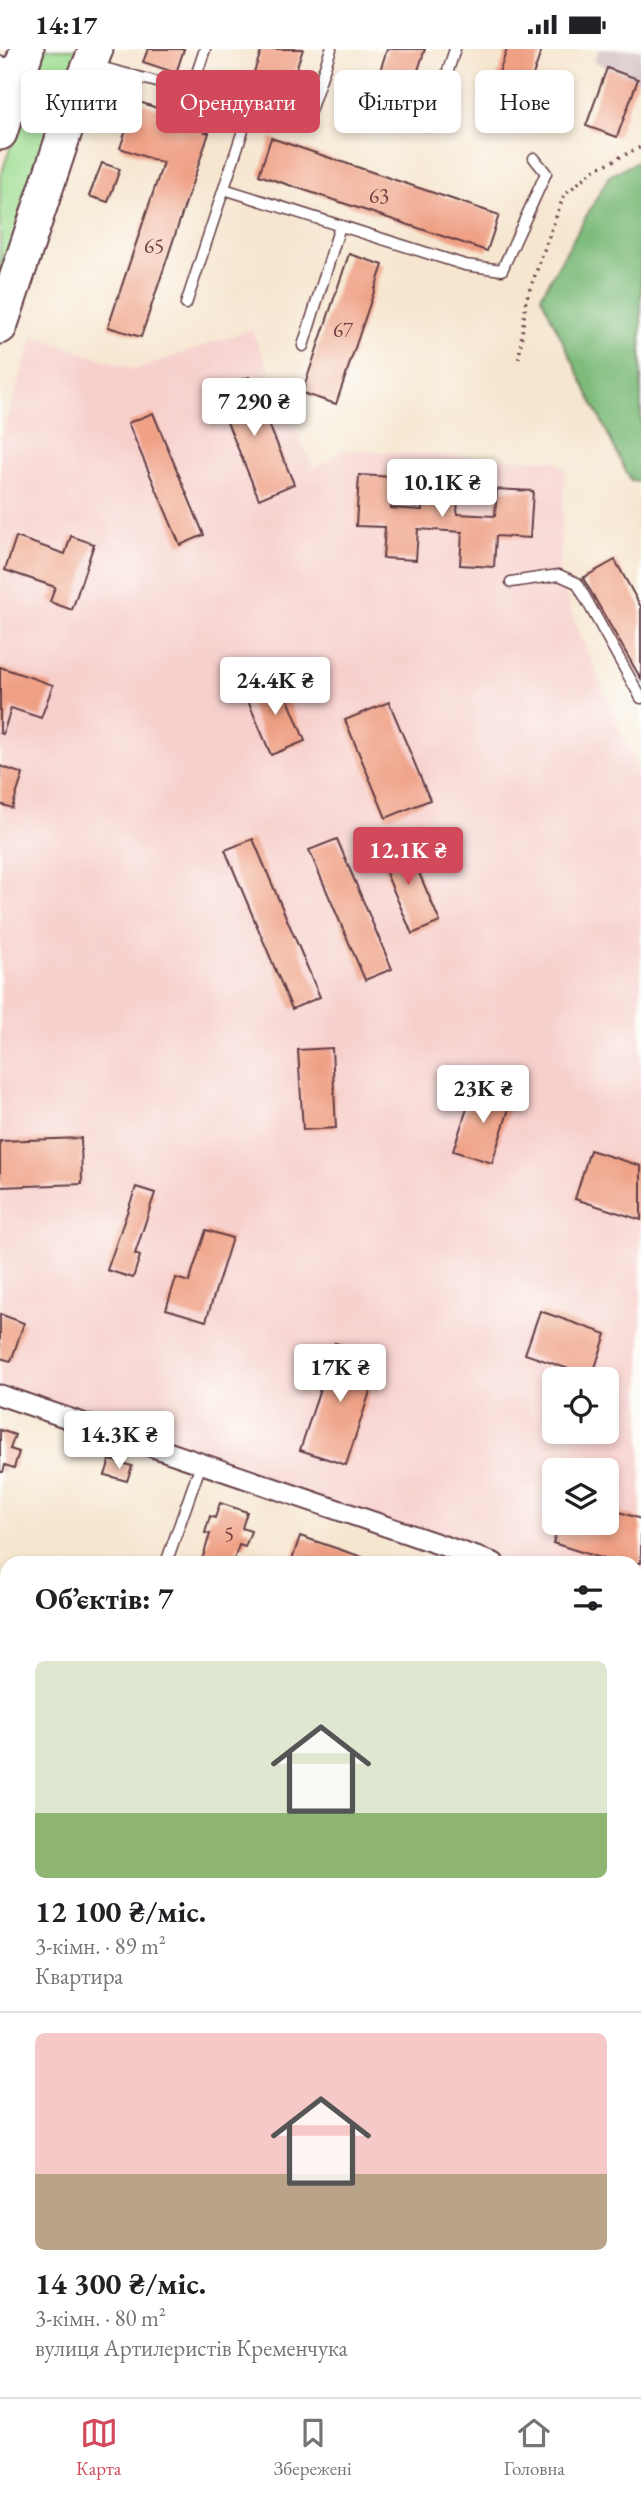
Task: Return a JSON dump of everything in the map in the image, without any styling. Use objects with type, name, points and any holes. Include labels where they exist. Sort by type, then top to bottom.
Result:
[{"type":"highway","points":[[0,327],[92,57]]},
{"type":"highway","points":[[0,133],[16,62]]},
{"type":"street","points":[[0,1395],[473,1556]]},
{"type":"lane","points":[[198,70],[205,49]]},
{"type":"lane","points":[[320,81],[331,49]]},
{"type":"lane","points":[[447,70],[454,49]]},
{"type":"lane","points":[[92,57],[156,79]]},
{"type":"lane","points":[[186,303],[242,133]]},
{"type":"lane","points":[[223,189],[465,265],[502,270],[546,173],[534,157]]},
{"type":"lane","points":[[303,347],[340,226]]},
{"type":"lane","points":[[511,582],[559,575],[577,583],[641,698]]},
{"type":"lane","points":[[168,1556],[201,1464]]},
{"type":"path","points":[[519,359],[526,300],[564,195],[594,170],[641,147]]},
{"type":"shaded area","points":[[599,49],[641,49],[641,81],[594,62]]},
{"type":"shaded area","points":[[251,329],[314,469],[342,450],[557,461],[565,471],[559,575],[576,625],[641,778],[641,1556],[461,1556],[0,1393],[0,440],[34,336],[135,370]]},
{"type":"green space","points":[[42,49],[83,49],[76,70],[35,70]]},
{"type":"green space","points":[[21,114],[21,133],[54,133],[0,292],[0,179]]},
{"type":"green space","points":[[641,160],[641,482],[630,480],[541,296],[609,176]]},
{"type":"building","points":[[148,49],[184,49],[177,70],[167,70],[143,62]]},
{"type":"building","points":[[262,49],[303,49],[296,70],[255,70]]},
{"type":"building","points":[[387,49],[425,49],[418,70],[380,70]]},
{"type":"building","points":[[507,49],[542,49],[535,70],[500,70]]},
{"type":"building","points":[[607,68],[638,79],[617,137],[586,126]]},
{"type":"building","points":[[142,103],[156,108],[156,133],[209,133],[141,337],[108,327],[163,163],[120,148],[125,133],[142,133]]},
{"type":"building","points":[[271,138],[499,215],[487,251],[259,175]]},
{"type":"building","points":[[102,163],[120,169],[108,202],[89,196]]},
{"type":"building","points":[[349,254],[383,265],[336,404],[302,393]]},
{"type":"building","points":[[249,377],[294,484],[259,499],[214,391]]},
{"type":"building","points":[[153,413],[204,535],[180,545],[128,423]]},
{"type":"building","points":[[359,475],[393,477],[391,508],[422,510],[423,481],[459,484],[457,514],[495,516],[497,489],[533,491],[530,538],[496,536],[494,567],[460,565],[462,532],[418,529],[416,560],[383,558],[385,527],[356,526]]},
{"type":"building","points":[[71,536],[94,544],[72,610],[50,602],[55,587],[5,570],[16,537],[65,554]]},
{"type":"building","points":[[615,560],[641,607],[641,679],[583,578]]},
{"type":"building","points":[[0,667],[53,685],[41,718],[11,708],[3,734],[0,733]]},
{"type":"building","points":[[280,680],[305,741],[271,755],[245,694]]},
{"type":"building","points":[[389,702],[430,800],[386,818],[345,720]]},
{"type":"building","points":[[0,766],[23,774],[12,808],[0,804]]},
{"type":"building","points":[[253,839],[320,997],[292,1009],[225,850]]},
{"type":"building","points":[[337,839],[392,969],[365,980],[309,850]]},
{"type":"building","points":[[405,840],[440,922],[412,934],[377,852]]},
{"type":"building","points":[[332,1048],[336,1128],[303,1130],[298,1050]]},
{"type":"building","points":[[474,1087],[512,1099],[492,1163],[453,1151]]},
{"type":"building","points":[[81,1138],[82,1184],[0,1187],[0,1141]]},
{"type":"building","points":[[590,1150],[641,1166],[641,1220],[575,1199]]},
{"type":"building","points":[[136,1187],[155,1193],[135,1254],[140,1256],[133,1278],[107,1270]]},
{"type":"building","points":[[206,1230],[232,1238],[206,1321],[166,1309],[176,1278],[189,1282]]},
{"type":"building","points":[[540,1311],[606,1334],[595,1367],[563,1367],[525,1354]]},
{"type":"building","points":[[0,1314],[24,1323],[11,1361],[0,1358]]},
{"type":"building","points":[[335,1343],[381,1358],[346,1465],[300,1450]]},
{"type":"building","points":[[0,1430],[15,1435],[10,1449],[19,1452],[14,1468],[5,1465],[3,1472],[0,1472]]},
{"type":"building","points":[[110,1460],[132,1466],[127,1481],[105,1475]]},
{"type":"building","points":[[220,1503],[247,1512],[242,1528],[251,1531],[245,1547],[239,1545],[235,1556],[203,1556],[210,1534],[205,1533],[210,1516],[215,1518]]},
{"type":"building","points":[[619,1512],[641,1519],[641,1556],[594,1556],[553,1543],[555,1535],[619,1535]]},
{"type":"building","points":[[300,1536],[359,1556],[293,1556]]}]
